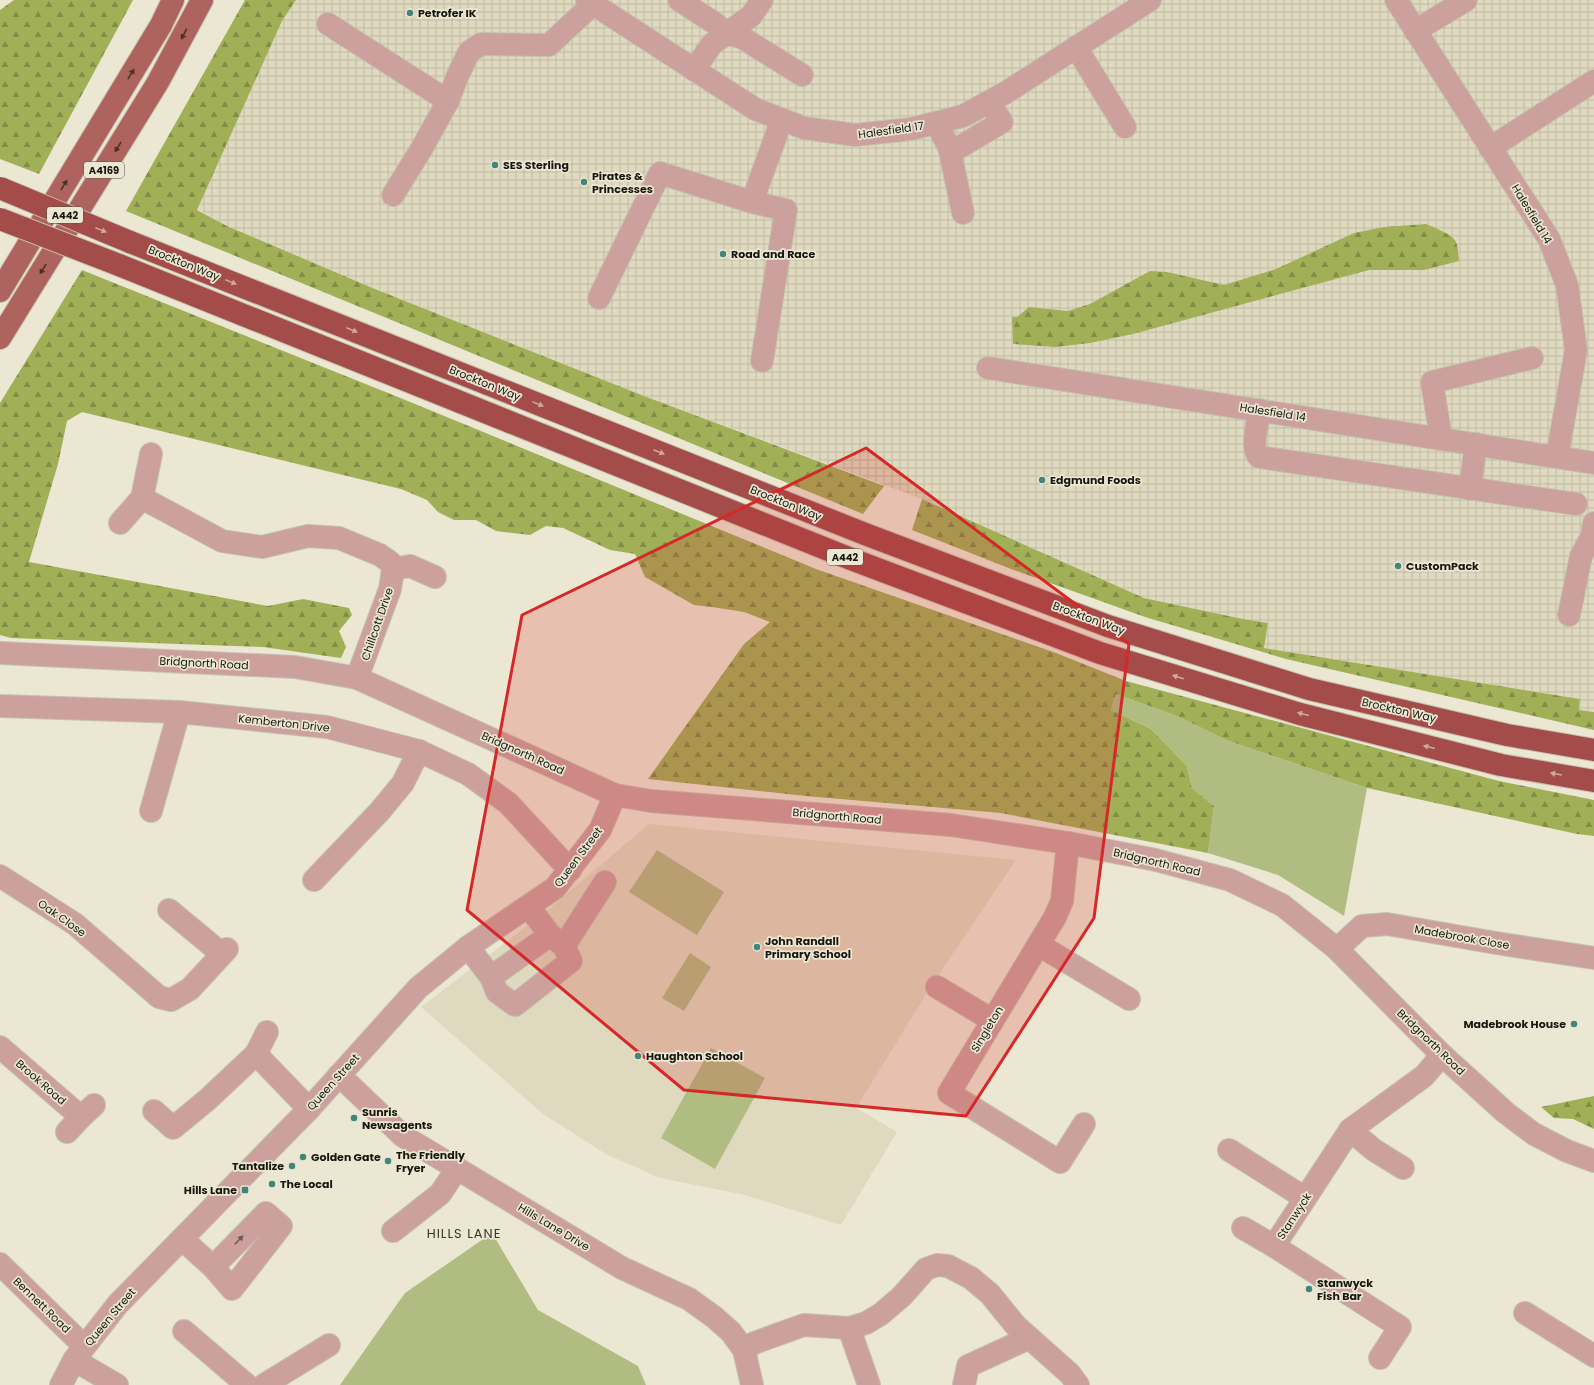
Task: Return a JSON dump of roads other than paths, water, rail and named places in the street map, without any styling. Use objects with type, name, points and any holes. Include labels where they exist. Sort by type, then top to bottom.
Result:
[{"type":"highway","name":"Brockton Way","points":[[0,188],[130,242],[865,534],[1108,626],[1309,689],[1507,735],[1594,750]]},
{"type":"highway","name":"A442","points":[[0,219],[119,265],[851,559],[1100,653],[1300,714],[1501,765],[1594,781]]},
{"type":"main road","name":"A4169","points":[[0,291],[161,25],[173,0]]},
{"type":"main road","name":"A4169","points":[[0,338],[158,82],[202,0]]},
{"type":"street","points":[[679,0],[716,24],[726,34],[742,37],[802,75]]},
{"type":"street","points":[[694,70],[712,44],[751,16],[762,0]]},
{"type":"street","name":"Halesfield 17","points":[[590,2],[755,109],[804,128],[855,135],[911,128],[963,116],[989,102],[1150,0]]},
{"type":"street","name":"Halesfield 14","points":[[1396,0],[1549,239],[1567,285],[1576,350],[1557,457]]},
{"type":"street","points":[[1415,31],[1466,0]]},
{"type":"street","points":[[393,195],[422,148],[448,101],[469,52],[481,44],[549,45],[590,2]]},
{"type":"street","points":[[328,24],[448,101]]},
{"type":"street","points":[[1076,47],[1125,127]]},
{"type":"street","points":[[1490,148],[1594,81]]},
{"type":"street","points":[[949,147],[958,148],[1002,122],[989,102]]},
{"type":"street","points":[[752,202],[782,119]]},
{"type":"street","points":[[936,123],[949,147],[963,213]]},
{"type":"street","points":[[599,298],[660,173],[752,202],[786,210],[762,361]]},
{"type":"street","points":[[1441,439],[1432,382],[1532,358]]},
{"type":"street","name":"Halesfield 14","points":[[988,368],[1594,463]]},
{"type":"street","points":[[1260,410],[1254,445],[1256,453],[1259,457],[1576,504]]},
{"type":"street","points":[[1470,488],[1476,444]]},
{"type":"street","points":[[120,522],[142,498],[151,454]]},
{"type":"street","points":[[142,498],[222,541],[262,547],[308,536],[338,538],[380,555],[390,562],[393,569],[410,566],[435,577]]},
{"type":"street","points":[[1569,615],[1581,556],[1592,536],[1594,523]]},
{"type":"street","name":"Chillcott Drive","points":[[358,678],[390,589],[393,569]]},
{"type":"street","name":"Bridgnorth Road","points":[[8,654],[295,667],[358,678],[615,795],[651,801],[951,825],[1068,843],[1156,860],[1230,880],[1282,905],[1337,949],[1442,1055],[1506,1114],[1534,1134],[1567,1151],[1594,1161]]},
{"type":"street","name":"Kemberton Drive","points":[[0,706],[179,712],[327,727],[419,751],[468,774],[508,803],[570,870]]},
{"type":"street","points":[[154,800],[179,712]]},
{"type":"street","points":[[314,880],[380,811],[403,783],[419,751]]},
{"type":"street","name":"Queen Street","points":[[61,1385],[79,1353],[118,1304],[309,1109],[418,988],[468,947],[555,888],[600,830],[615,795]]},
{"type":"street","name":"Singleton","points":[[1068,843],[1062,901],[1039,945],[949,1093],[1060,1162],[1084,1124]]},
{"type":"street","name":"Oak Close","points":[[0,876],[75,924],[159,997],[171,1000],[190,989],[225,951],[198,935],[169,910]]},
{"type":"street","points":[[491,977],[557,941],[605,882]]},
{"type":"street","points":[[468,947],[491,977],[497,992],[515,1004],[571,961],[557,941],[529,907]]},
{"type":"street","name":"Madebrook Close","points":[[1337,949],[1362,926],[1387,924],[1594,958]]},
{"type":"street","points":[[1039,945],[1128,999]]},
{"type":"street","points":[[937,987],[992,1020]]},
{"type":"street","points":[[154,1111],[173,1128],[207,1100],[256,1054],[267,1032]]},
{"type":"street","name":"Brook Road","points":[[0,1047],[81,1118]]},
{"type":"street","points":[[256,1054],[309,1109]]},
{"type":"street","name":"Stanwyck","points":[[1380,1358],[1400,1327],[1274,1246],[1350,1130],[1424,1076],[1442,1055]]},
{"type":"street","name":"Hills Lane Drive","points":[[339,1075],[403,1136],[622,1268],[689,1299],[714,1317],[731,1332],[744,1350],[752,1385]]},
{"type":"street","points":[[1350,1130],[1374,1150],[1403,1168]]},
{"type":"street","points":[[1229,1150],[1306,1198]]},
{"type":"street","points":[[393,1231],[440,1194],[457,1169]]},
{"type":"street","points":[[182,1239],[213,1268],[232,1289],[281,1226],[266,1213],[213,1268]]},
{"type":"street","points":[[1243,1228],[1274,1246]]},
{"type":"street","name":"Bennett Road","points":[[0,1264],[79,1353]]},
{"type":"street","points":[[744,1350],[754,1343],[804,1325],[849,1328],[866,1323],[882,1314],[902,1296],[926,1269],[937,1265],[948,1266],[971,1278],[990,1294],[1016,1326],[1070,1374],[1078,1385]]},
{"type":"street","points":[[1525,1313],[1594,1356]]},
{"type":"street","points":[[849,1328],[869,1385]]},
{"type":"street","points":[[184,1331],[248,1385]]},
{"type":"street","points":[[964,1385],[968,1366],[1029,1338]]},
{"type":"street","points":[[264,1385],[329,1345]]},
{"type":"street","points":[[79,1353],[117,1385]]},
{"type":"place","name":"Petrofer IK","points":[[410,13]]},
{"type":"place","name":"SES Sterling","points":[[495,165]]},
{"type":"place","name":"Pirates & Princesses","points":[[584,182]]},
{"type":"place","name":"Road and Race","points":[[723,254]]},
{"type":"place","name":"Edgmund Foods","points":[[1042,480]]},
{"type":"place","name":"CustomPack","points":[[1398,566]]},
{"type":"place","name":"John Randall Primary School","points":[[757,947]]},
{"type":"place","name":"Madebrook House","points":[[1574,1024]]},
{"type":"place","name":"Haughton School","points":[[638,1056]]},
{"type":"place","name":"Sunris Newsagents","points":[[354,1118]]},
{"type":"place","name":"Golden Gate","points":[[303,1157]]},
{"type":"place","name":"The Friendly Fryer","points":[[388,1161]]},
{"type":"place","name":"Tantalize","points":[[292,1166]]},
{"type":"place","name":"The Local","points":[[272,1184]]},
{"type":"place","name":"Hills Lane","points":[[245,1190]]},
{"type":"place","name":"Stanwyck Fish Bar","points":[[1309,1289]]},
{"type":"district","name":"HILLS LANE","points":[[464,1233]]}]
